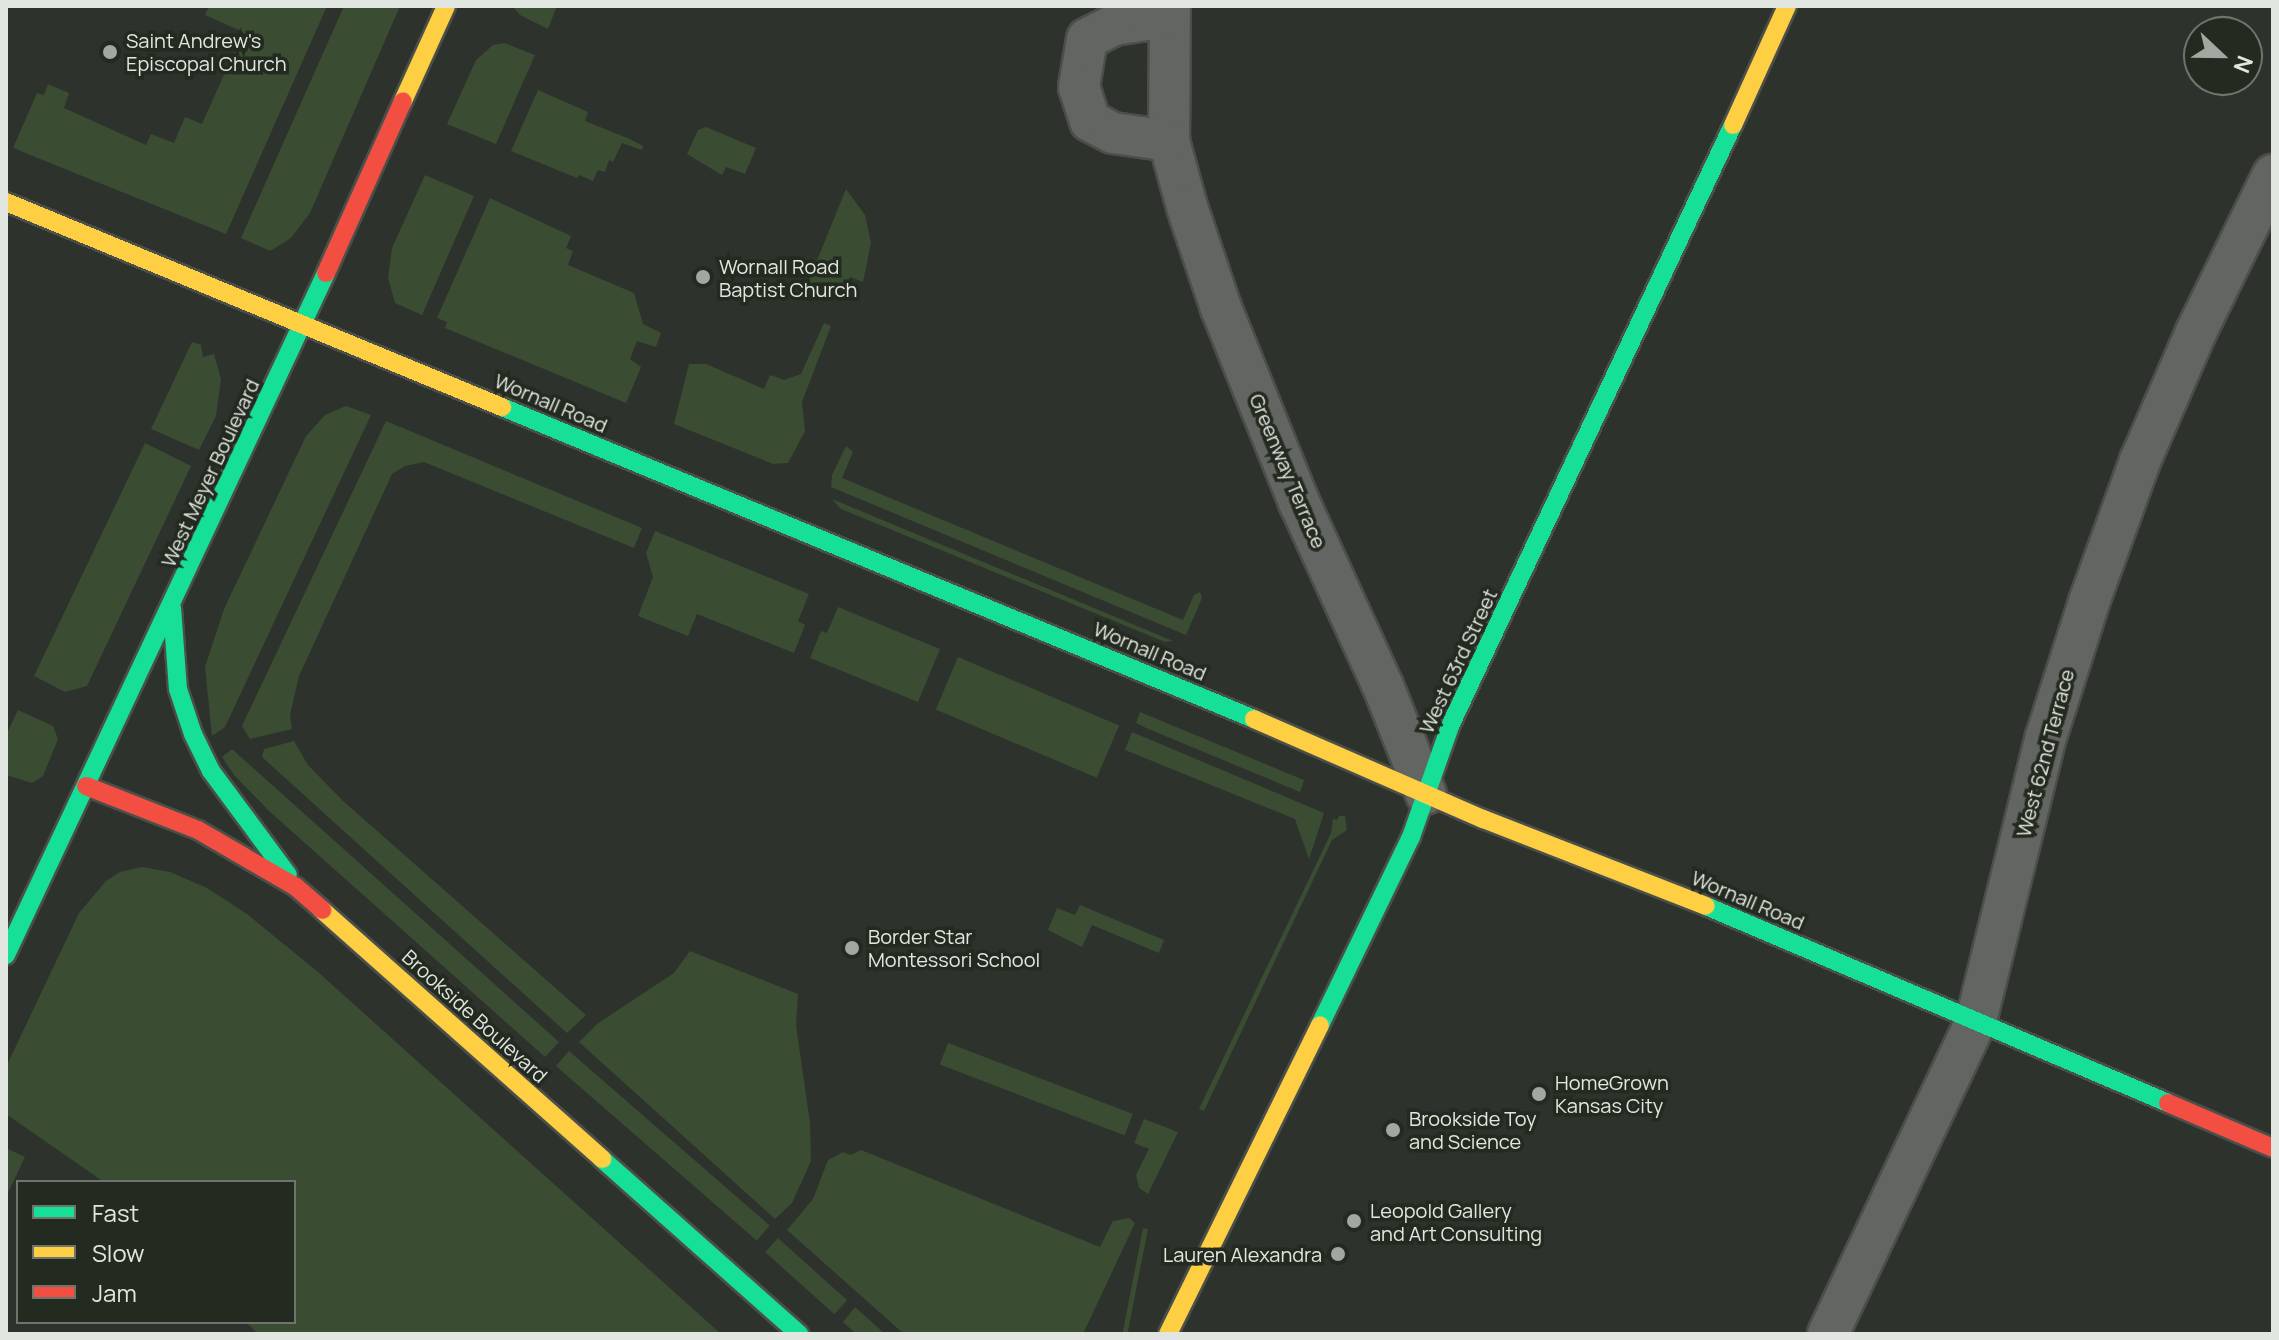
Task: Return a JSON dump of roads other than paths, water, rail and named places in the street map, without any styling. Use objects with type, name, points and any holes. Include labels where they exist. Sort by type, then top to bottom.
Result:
[{"type":"main road","name":"West Meyer Boulevard","points":[[6,955],[303,325],[446,6]]},
{"type":"main road","name":"West 63rd Street","points":[[1168,1334],[1387,890],[1450,726],[1683,235],[1787,6]]},
{"type":"main road","name":"Wornall Road","points":[[6,202],[1184,688],[1426,794],[1691,900],[2273,1148]]},
{"type":"main road","points":[[172,603],[178,689],[193,734],[211,771],[296,887]]},
{"type":"main road","name":"Brookside Boulevard","points":[[86,786],[198,830],[296,887],[799,1334]]},
{"type":"street","name":"Greenway Terrace","points":[[1169,141],[1113,133],[1090,121],[1079,87],[1087,39],[1114,25],[1169,12],[1169,141],[1221,308],[1299,502],[1383,686],[1426,794]]},
{"type":"street","name":"West 62nd Terrace","points":[[1828,1334],[1976,1021],[2046,737],[2089,602],[2171,389],[2273,175]]},
{"type":"place","name":"Saint Andrew's Episcopal Church","points":[[110,52]]},
{"type":"place","name":"Wornall Road Baptist Church","points":[[703,277]]},
{"type":"place","name":"Border Star Montessori School","points":[[852,948]]},
{"type":"place","name":"HomeGrown Kansas City","points":[[1539,1094]]},
{"type":"place","name":"Brookside Toy and Science","points":[[1393,1130]]},
{"type":"place","name":"Leopold Gallery and Art Consulting","points":[[1354,1221]]},
{"type":"place","name":"Lauren Alexandra","points":[[1338,1254]]}]
